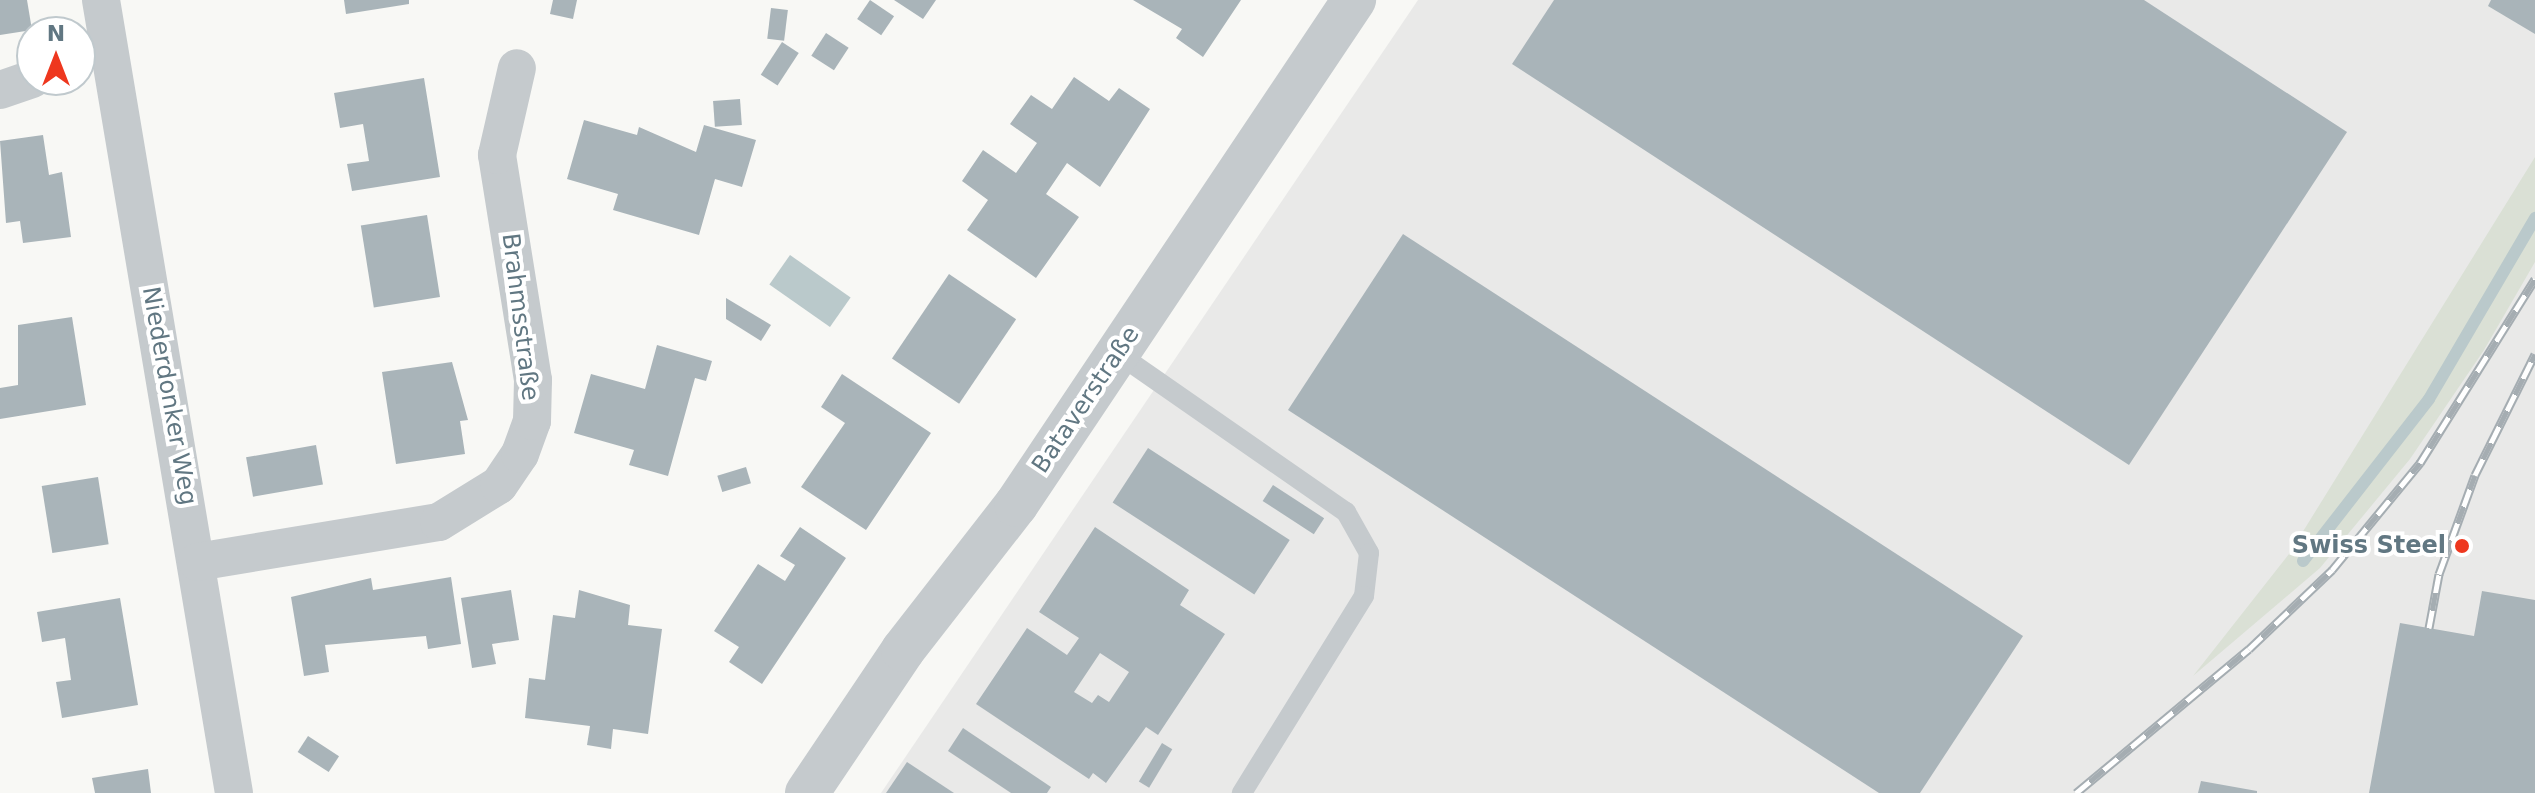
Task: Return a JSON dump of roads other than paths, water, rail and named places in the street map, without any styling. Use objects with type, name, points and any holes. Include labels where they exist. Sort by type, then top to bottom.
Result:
[{"type":"street","name":"Niederdonker Weg","points":[[96,48],[101,0]]},
{"type":"street","name":"Bataverstraße","points":[[807,793],[1117,353],[1354,0]]},
{"type":"street","name":"Niederdonker Weg","points":[[96,62],[197,562],[234,793]]},
{"type":"street","name":"Brahmsstraße","points":[[197,562],[439,522],[499,485],[520,454],[532,421],[533,380],[497,155],[517,68]]},
{"type":"lane","points":[[1117,353],[1346,512],[1369,553],[1364,596],[1242,793]]},
{"type":"waterway","points":[[2303,561],[2429,399],[2535,218]]},
{"type":"railway","points":[[2076,793],[2249,649],[2332,570],[2420,463],[2535,279]]},
{"type":"railway","points":[[2429,628],[2439,574],[2475,475],[2535,354]]},
{"type":"place","name":"Swiss Steel","points":[[2462,546]]}]
